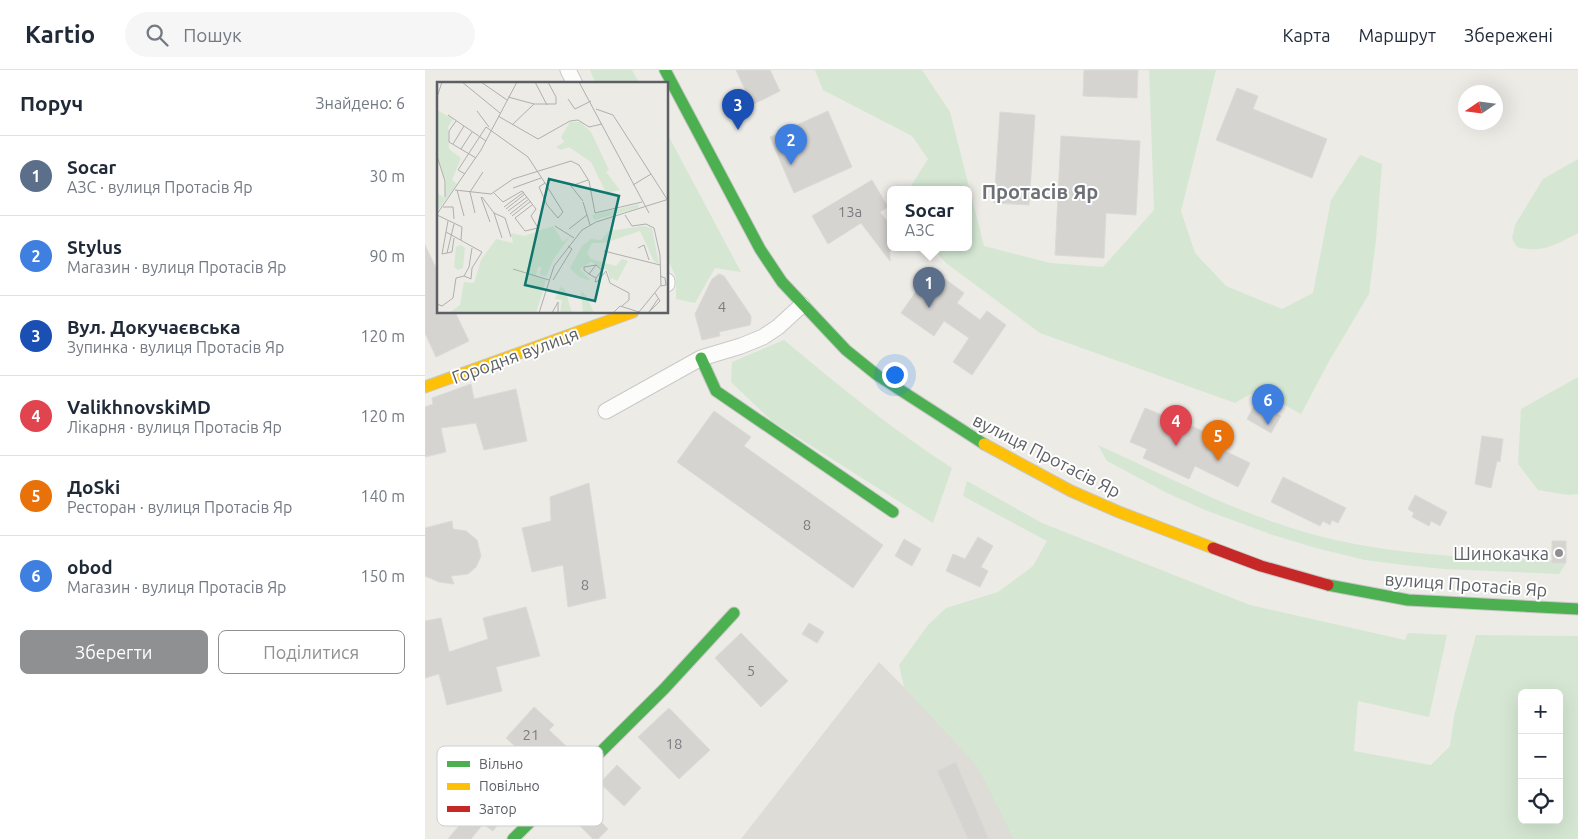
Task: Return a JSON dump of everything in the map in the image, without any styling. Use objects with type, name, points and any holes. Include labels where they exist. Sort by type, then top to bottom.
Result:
[{"type":"main road","name":"вулиця Протасів Яр","points":[[665,70],[760,249],[782,282],[846,350],[877,375],[972,438],[1071,491],[1218,551],[1316,583],[1408,600],[1578,609]]},
{"type":"main road","name":"Городня вулиця","points":[[425,387],[627,314]]},
{"type":"main road","points":[[701,358],[716,391],[893,512]]},
{"type":"main road","points":[[603,750],[664,689],[734,613]]},
{"type":"main road","points":[[513,839],[526,826]]},
{"type":"street","points":[[568,70],[574,82]]},
{"type":"street","points":[[605,411],[701,358],[763,337],[778,327],[802,305]]},
{"type":"shaded area","points":[[879,662],[978,762],[1014,839],[741,839]]},
{"type":"green space","points":[[590,70],[632,70],[639,82],[595,82]]},
{"type":"green space","points":[[815,70],[922,70],[950,112],[969,186],[911,186],[928,159],[912,136],[823,90]]},
{"type":"green space","points":[[1149,70],[1216,70],[1181,211],[1195,253],[1226,286],[1282,309],[1313,293],[1331,200],[1360,155],[1382,164],[1376,240],[1369,294],[1328,363],[1301,414],[1257,390],[1235,403],[1040,333],[946,263],[936,251],[972,251],[972,199],[984,246],[1050,263],[1103,267],[1154,210]]},
{"type":"green space","points":[[669,137],[741,272],[715,268],[695,303],[676,299],[676,278],[669,261]]},
{"type":"green space","points":[[1578,159],[1578,233],[1541,249],[1517,247],[1512,238],[1515,225],[1543,179]]},
{"type":"green space","points":[[784,340],[887,423],[952,468],[933,523],[772,421],[731,382],[732,362]]},
{"type":"green space","points":[[1578,377],[1578,494],[1568,495],[1538,490],[1518,464],[1521,409]]},
{"type":"green space","points":[[1098,445],[1251,514],[1278,524],[1335,540],[1427,554],[1552,560],[1552,563],[1566,563],[1559,574],[1444,569],[1365,560],[1316,548],[1273,535],[1205,510],[1167,493],[1107,461]]},
{"type":"green space","points":[[967,481],[1042,523],[1250,605],[1405,640],[1408,633],[1447,635],[1429,717],[1358,701],[1354,751],[1431,765],[1450,746],[1454,716],[1476,635],[1578,636],[1578,839],[1014,839],[977,766],[904,687],[899,665],[928,625],[946,608],[998,592],[1033,566],[1047,541],[963,496]]},
{"type":"building","points":[[736,70],[770,70],[780,91],[752,105]]},
{"type":"building","points":[[1084,70],[1138,70],[1137,98],[1083,96]]},
{"type":"building","points":[[1237,88],[1258,96],[1253,109],[1327,139],[1312,178],[1216,140]]},
{"type":"building","points":[[828,111],[852,167],[794,193],[770,137]]},
{"type":"building","points":[[1000,112],[1035,115],[1029,205],[994,203]]},
{"type":"building","points":[[1061,136],[1140,141],[1136,215],[1106,213],[1104,258],[1055,255]]},
{"type":"building","points":[[872,180],[887,205],[887,208],[880,212],[887,221],[887,251],[890,251],[890,261],[861,223],[828,244],[812,216]]},
{"type":"building","points":[[425,245],[437,270],[437,314],[456,314],[469,341],[436,357],[425,333]]},
{"type":"building","points":[[719,274],[724,276],[751,316],[750,325],[719,332],[720,336],[702,340],[695,314],[712,279]]},
{"type":"building","points":[[926,277],[940,287],[945,279],[964,293],[957,303],[980,320],[987,311],[1006,325],[972,375],[953,362],[969,338],[944,321],[934,336],[901,313]]},
{"type":"building","points":[[471,384],[474,399],[516,389],[527,441],[484,450],[476,423],[441,428],[446,452],[425,457],[425,407],[433,404],[432,398]]},
{"type":"building","points":[[1256,402],[1281,416],[1271,433],[1247,419]]},
{"type":"building","points":[[1145,408],[1162,415],[1163,413],[1209,434],[1206,442],[1250,463],[1238,487],[1195,466],[1189,479],[1143,458],[1147,449],[1130,442]]},
{"type":"building","points":[[714,411],[751,437],[744,446],[883,545],[853,588],[677,462]]},
{"type":"building","points":[[1482,436],[1503,439],[1500,462],[1497,461],[1491,488],[1475,484]]},
{"type":"building","points":[[1283,477],[1346,508],[1338,523],[1332,520],[1330,525],[1323,521],[1320,526],[1271,502]]},
{"type":"building","points":[[589,483],[606,598],[568,607],[563,565],[532,572],[522,528],[551,521],[550,497]]},
{"type":"building","points":[[1415,495],[1447,512],[1440,526],[1431,521],[1429,526],[1412,517],[1414,513],[1408,509]]},
{"type":"building","points":[[452,521],[453,529],[466,531],[477,540],[481,556],[476,567],[468,574],[451,576],[454,584],[439,582],[425,576],[425,528]]},
{"type":"building","points":[[978,537],[993,546],[981,567],[988,571],[980,587],[946,571],[953,554],[965,559]]},
{"type":"building","points":[[904,539],[921,549],[912,566],[895,556]]},
{"type":"building","name":"Шинокачка","points":[[1552,541],[1566,541],[1566,563],[1552,563]]},
{"type":"building","points":[[526,607],[540,656],[496,667],[502,691],[447,705],[439,674],[425,678],[425,621],[441,618],[449,652],[488,639],[483,618]]},
{"type":"building","points":[[809,623],[824,632],[817,643],[802,634]]},
{"type":"building","points":[[741,633],[788,681],[761,707],[715,658]]},
{"type":"building","points":[[534,707],[554,725],[549,730],[566,746],[515,746],[506,738]]},
{"type":"building","points":[[669,708],[710,750],[679,779],[638,737]]},
{"type":"building","points":[[956,762],[989,839],[968,839],[937,771]]},
{"type":"building","points":[[617,765],[641,788],[624,806],[603,786],[603,780]]},
{"type":"building","points":[[603,824],[608,829],[598,839],[593,839],[580,826],[603,826]]},
{"type":"building","points":[[459,826],[481,826],[471,839],[448,839]]},
{"type":"building","points":[[486,826],[497,826],[493,831]]},
{"type":"traffic: fast","points":[[665,70],[760,249],[782,282],[846,350],[877,375],[984,444]]},
{"type":"traffic: fast","points":[[701,358],[716,391],[893,512]]},
{"type":"traffic: fast","points":[[1328,585],[1408,600],[1578,609]]},
{"type":"traffic: fast","points":[[603,750],[664,689],[734,613]]},
{"type":"traffic: fast","points":[[513,839],[526,826]]},
{"type":"traffic: slow","points":[[425,387],[627,314]]},
{"type":"traffic: slow","points":[[984,444],[1071,491],[1119,512],[1213,548]]},
{"type":"traffic: jam","points":[[1213,548],[1261,566],[1328,585]]},
{"type":"place","name":"Вул. Докучаєвська","points":[[738,130]]},
{"type":"place","name":"Stylus","points":[[791,165]]},
{"type":"place","name":"Socar","points":[[929,308]]},
{"type":"place","name":"obod","points":[[1268,425]]},
{"type":"place","name":"ValikhnovskiMD","points":[[1176,446]]},
{"type":"place","name":"ДоSki","points":[[1218,461]]},
{"type":"place","name":"Шинокачка","points":[[1559,553]]},
{"type":"district","name":"Протасів Яр","points":[[1040,191]]}]
